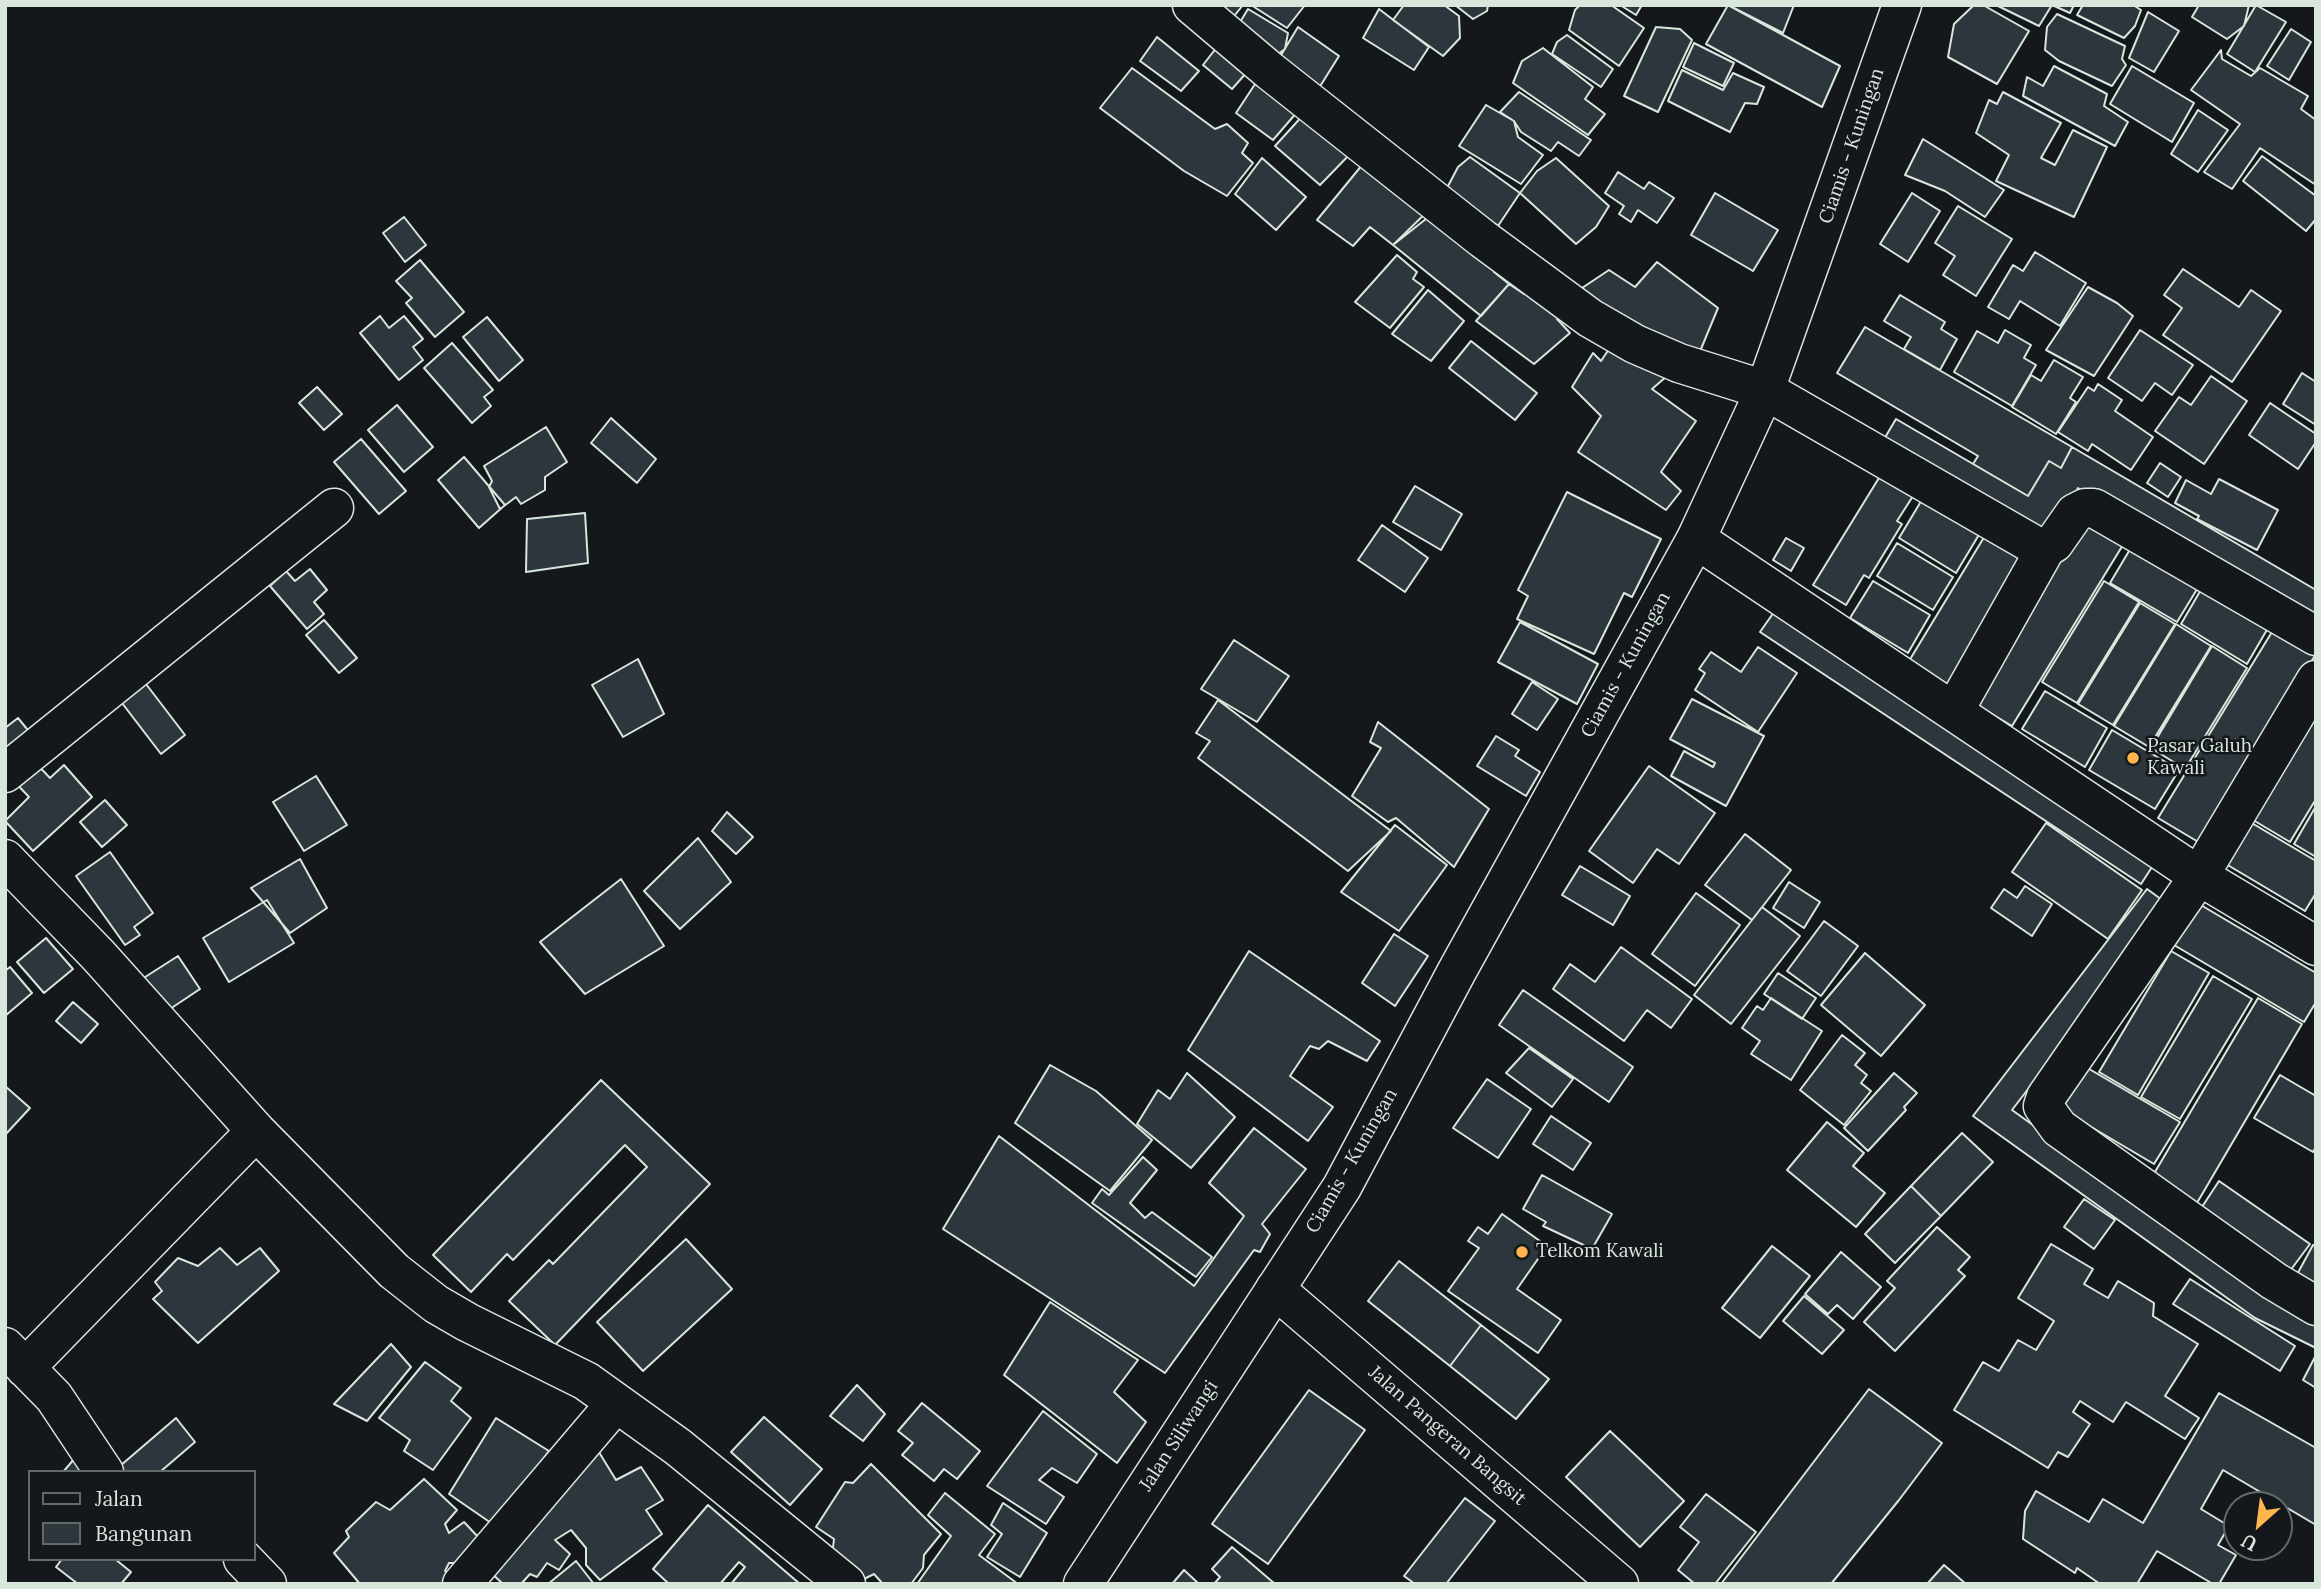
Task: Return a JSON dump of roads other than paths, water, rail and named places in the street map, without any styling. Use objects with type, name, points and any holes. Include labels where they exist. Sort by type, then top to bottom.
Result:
[{"type":"main road","points":[[1192,5],[1269,71],[1483,239],[1590,318],[1635,344],[1679,363],[1765,390],[2025,542],[2046,548]]},
{"type":"main road","name":"Ciamis - Kuningan","points":[[1275,1289],[1342,1187],[1457,971],[1696,539],[1765,390],[1902,5]]},
{"type":"main road","points":[[5,773],[334,508]]},
{"type":"main road","points":[[1954,711],[2046,548],[2054,543],[2075,513],[2085,508],[2094,509],[2316,636]]},
{"type":"main road","points":[[1696,539],[2199,876],[2316,946]]},
{"type":"main road","points":[[2316,680],[2199,876],[2043,1105],[2059,1128],[2274,1281],[2316,1306]]},
{"type":"main road","points":[[5,859],[98,955],[256,1131],[394,1271],[436,1304],[586,1381],[754,1507],[846,1584]]},
{"type":"main road","points":[[103,1470],[54,1397],[15,1357],[256,1131]]},
{"type":"main road","name":"Jalan Siliwangi","points":[[1083,1584],[1275,1289]]},
{"type":"main road","name":"Jalan Pangeran Bangsit","points":[[1275,1289],[1619,1584]]},
{"type":"main road","points":[[462,1584],[616,1403]]},
{"type":"main road","points":[[245,1561],[268,1584]]},
{"type":"place","name":"Pasar Galuh Kawali","points":[[2133,758]]},
{"type":"place","name":"Telkom Kawali","points":[[1522,1252]]}]
